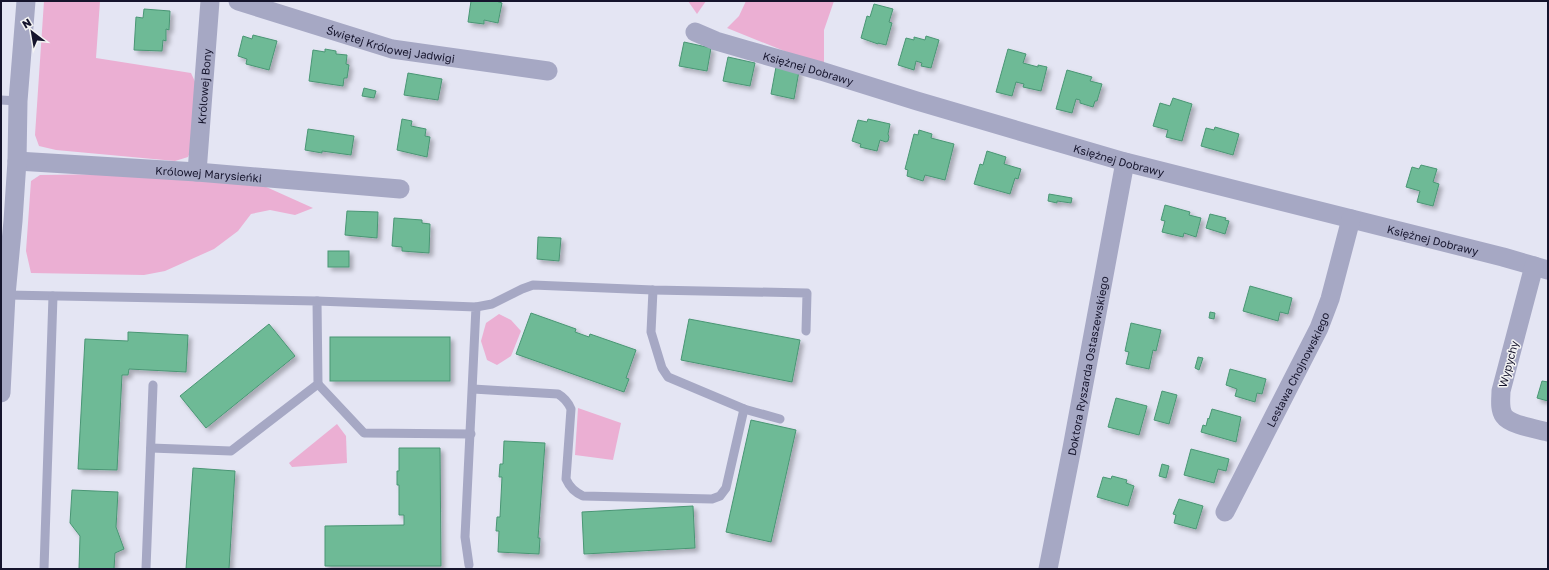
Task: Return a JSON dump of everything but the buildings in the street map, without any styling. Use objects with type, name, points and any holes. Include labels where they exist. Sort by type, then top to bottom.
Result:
[{"type":"street","points":[[1,393],[6,295],[6,255],[17,161],[10,101],[26,1]]},
{"type":"street","name":"Królowej Bony","points":[[197,172],[210,1]]},
{"type":"street","name":"Świętej Królowej Jadwigi","points":[[238,1],[392,49],[548,71]]},
{"type":"street","name":"Księżnej Dobrawy","points":[[695,32],[716,41],[1125,162],[1541,268]]},
{"type":"street","name":"Królowej Marysieńki","points":[[17,161],[197,172],[400,189]]},
{"type":"street","name":"Doktora Ryszarda Ostaszewskiego","points":[[1048,569],[1125,162]]},
{"type":"street","name":"Lesława Chojnowskiego","points":[[1225,512],[1319,328],[1330,299],[1351,219]]},
{"type":"street","name":"Wypychy","points":[[1541,268],[1501,391],[1500,405],[1503,415],[1509,422],[1548,432]]},
{"type":"lane","points":[[6,295],[317,301],[476,307],[492,304],[522,289],[533,286],[807,293],[806,331]]},
{"type":"lane","points":[[653,290],[651,332],[664,372],[668,377],[744,409],[780,419]]},
{"type":"lane","points":[[44,569],[53,296]]},
{"type":"lane","points":[[317,301],[318,384],[364,433],[470,434]]},
{"type":"lane","points":[[469,565],[465,537],[476,307]]},
{"type":"lane","points":[[151,448],[231,451],[318,384]]},
{"type":"lane","points":[[146,569],[153,385]]},
{"type":"lane","points":[[473,389],[558,394],[564,397],[569,403],[571,409],[566,479],[574,492],[583,496],[712,499],[720,496],[726,488],[744,409]]},
{"type":"shaded area","points":[[44,1],[100,1],[96,58],[191,73],[198,88],[193,145],[188,157],[175,161],[56,150],[39,146],[35,135]]},
{"type":"shaded area","points":[[688,1],[706,1],[697,14]]},
{"type":"shaded area","points":[[746,1],[834,1],[824,30],[824,67],[727,28],[739,16]]},
{"type":"shaded area","points":[[185,173],[253,181],[313,208],[295,215],[270,210],[251,214],[238,231],[214,249],[165,271],[144,275],[31,273],[26,251],[31,181],[40,175]]},
{"type":"shaded area","points":[[499,314],[511,320],[521,331],[511,356],[497,365],[487,360],[481,341],[486,323]]},
{"type":"shaded area","points":[[578,408],[621,423],[613,460],[575,455]]},
{"type":"shaded area","points":[[337,424],[346,436],[347,463],[292,467],[289,463]]}]
